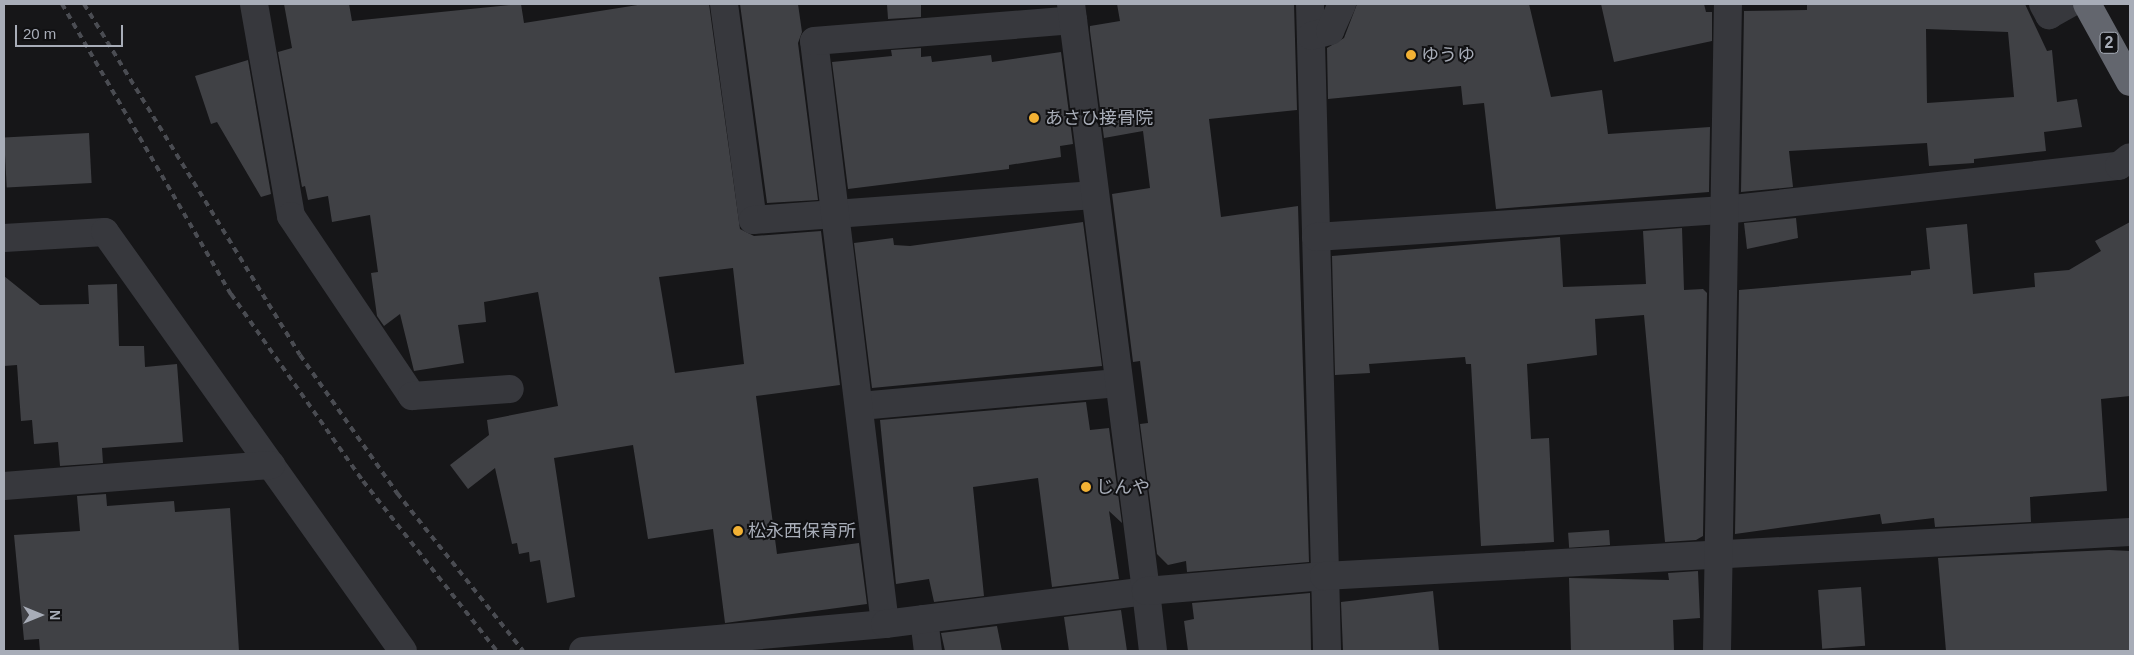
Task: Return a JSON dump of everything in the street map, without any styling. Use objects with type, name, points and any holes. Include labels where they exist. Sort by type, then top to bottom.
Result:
[{"type":"highway","name":"2","points":[[2087,4],[2130,82]]},
{"type":"street","points":[[254,4],[291,216],[412,396],[510,390]]},
{"type":"street","points":[[724,4],[753,220],[1094,195]]},
{"type":"street","points":[[1310,4],[1327,651]]},
{"type":"street","points":[[1311,36],[1330,31],[1342,4]]},
{"type":"street","points":[[1717,651],[1728,4]]},
{"type":"street","points":[[2043,4],[2049,14],[2069,4]]},
{"type":"street","points":[[886,624],[838,213],[814,41],[1072,12],[1153,651]]},
{"type":"street","points":[[1316,237],[1724,210],[2119,166],[2130,157]]},
{"type":"street","points":[[4,238],[105,232],[403,651]]},
{"type":"street","points":[[860,406],[1118,383]]},
{"type":"street","points":[[4,486],[271,465]]},
{"type":"street","points":[[583,651],[886,624],[1146,591],[1324,576],[1718,557],[2130,532]]},
{"type":"street","points":[[924,619],[928,651]]},
{"type":"building","points":[[284,4],[349,4],[352,21],[521,4],[524,23],[644,4],[709,4],[740,229],[754,236],[821,231],[840,385],[756,396],[777,554],[859,543],[867,604],[725,623],[713,529],[648,539],[633,445],[554,458],[575,597],[547,603],[540,560],[530,562],[529,552],[519,554],[517,543],[512,544],[495,468],[468,489],[450,465],[489,435],[487,420],[558,406],[538,292],[484,302],[486,322],[458,325],[464,363],[414,371],[400,314],[384,326],[377,316],[371,273],[378,272],[370,215],[332,222],[328,196],[308,200],[305,186],[302,187],[278,52],[292,48]],"holes":[[[733,268],[744,364],[675,373],[659,277]]]},
{"type":"building","points":[[740,4],[798,4],[802,32],[798,43],[818,200],[767,203]]},
{"type":"building","points":[[887,4],[921,4],[921,17],[888,19]]},
{"type":"building","points":[[1117,4],[1294,4],[1297,110],[1209,119],[1221,217],[1298,206],[1309,562],[1187,572],[1186,561],[1168,565],[1157,554],[1140,424],[1148,423],[1140,361],[1133,362],[1112,194],[1150,188],[1143,131],[1104,138],[1090,31],[1090,26],[1120,21]]},
{"type":"building","points":[[1357,4],[1529,4],[1551,97],[1602,90],[1608,134],[1710,127],[1709,192],[1496,209],[1484,103],[1463,105],[1461,86],[1328,99],[1327,48],[1344,38]]},
{"type":"building","points":[[1601,4],[1704,4],[1706,12],[1712,12],[1712,41],[1614,62]]},
{"type":"building","points":[[1807,4],[2025,4],[2047,51],[2052,50],[2057,102],[2077,99],[2082,127],[2044,132],[2046,151],[1974,159],[1974,163],[1929,166],[1927,143],[1789,151],[1793,187],[1741,192],[1744,11],[1807,10]],"holes":[[[1926,29],[2008,32],[2014,97],[1927,103]]]},
{"type":"building","points":[[921,48],[921,57],[931,56],[932,62],[991,55],[992,62],[1061,52],[1073,144],[1060,146],[1061,157],[1009,165],[1009,169],[848,189],[832,62],[892,56],[891,50]]},
{"type":"building","points":[[248,60],[271,194],[261,197],[217,122],[211,124],[195,76]]},
{"type":"building","points":[[89,133],[92,183],[7,187],[4,137]]},
{"type":"building","points":[[1796,218],[1798,238],[1747,249],[1744,223]]},
{"type":"building","points":[[1083,222],[1102,366],[872,388],[854,243],[893,238],[894,245],[910,246]]},
{"type":"building","points":[[2130,222],[2130,396],[2101,399],[2107,491],[2030,497],[2031,522],[1935,527],[1934,518],[1882,524],[1880,514],[1735,534],[1739,290],[1911,275],[1911,271],[1930,269],[1926,228],[1967,224],[1973,294],[2035,287],[2034,273],[2069,270],[2101,251],[2095,241]]},
{"type":"building","points":[[1682,228],[1684,290],[1703,289],[1707,293],[1703,536],[1696,540],[1665,542],[1644,315],[1595,319],[1597,355],[1527,364],[1531,439],[1549,438],[1554,542],[1481,546],[1471,364],[1466,364],[1465,357],[1369,364],[1370,373],[1335,375],[1332,256],[1560,237],[1563,287],[1646,284],[1643,231]]},
{"type":"building","points":[[4,276],[40,305],[89,304],[88,285],[117,284],[119,346],[144,346],[145,367],[177,364],[183,442],[102,448],[103,463],[60,466],[58,442],[34,444],[32,420],[21,421],[17,365],[4,366]]},
{"type":"building","points":[[1086,402],[1090,430],[1109,428],[1122,523],[1109,511],[1119,579],[1052,587],[1038,478],[973,487],[984,596],[934,602],[929,579],[896,584],[880,420]]},
{"type":"building","points":[[106,494],[107,506],[174,501],[175,512],[230,508],[239,651],[40,651],[39,639],[24,640],[14,535],[80,531],[77,496]]},
{"type":"building","points":[[1609,530],[1610,545],[1569,548],[1568,533]]},
{"type":"building","points":[[2109,550],[2130,551],[2130,651],[1946,651],[1938,558]]},
{"type":"building","points":[[1698,571],[1700,618],[1673,620],[1674,651],[1571,651],[1569,578],[1669,580],[1668,573]]},
{"type":"building","points":[[1861,587],[1865,646],[1822,649],[1818,590]]},
{"type":"building","points":[[1433,591],[1439,651],[1343,651],[1341,602]]},
{"type":"building","points":[[1310,593],[1311,651],[1188,651],[1184,621],[1194,619],[1192,603]]},
{"type":"building","points":[[1121,610],[1127,651],[1069,651],[1064,617]]},
{"type":"building","points":[[997,626],[1002,651],[945,651],[941,633]]},
{"type":"railway","points":[[62,4],[231,294],[363,481],[497,651]]},
{"type":"railway","points":[[84,4],[300,355],[397,493],[523,651]]},
{"type":"place","name":"ゆうゆ","points":[[1411,55]]},
{"type":"place","name":"あさひ接骨院","points":[[1034,118]]},
{"type":"place","name":"じんや","points":[[1086,487]]},
{"type":"place","name":"松永西保育所","points":[[738,531]]}]
